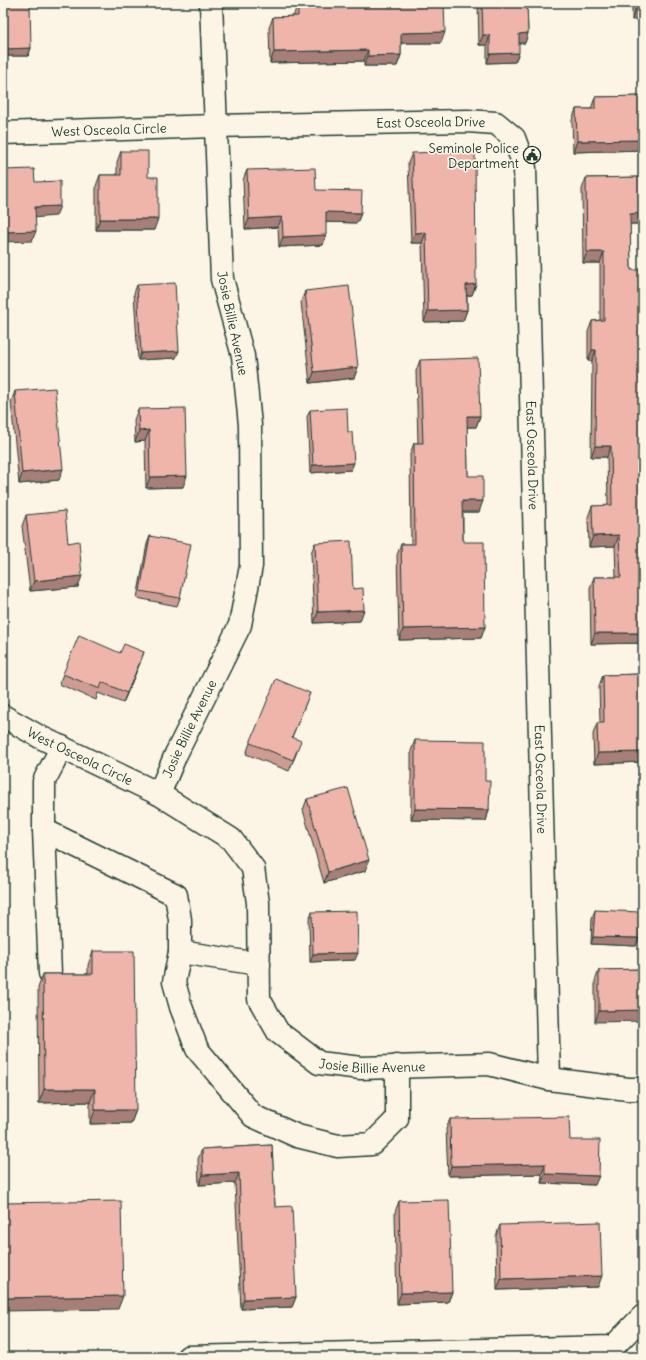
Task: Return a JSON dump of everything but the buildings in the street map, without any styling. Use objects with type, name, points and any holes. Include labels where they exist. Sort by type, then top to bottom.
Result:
[{"type":"street","name":"Josie Billie Avenue","points":[[211,3],[222,280],[243,356],[250,425],[251,566],[240,625],[176,754],[159,794],[231,839],[253,868],[258,904],[260,999],[278,1032],[319,1063],[361,1068],[489,1064],[549,1079],[628,1089],[643,1089]]},
{"type":"street","name":"East Osceola Drive","points":[[215,126],[466,121],[496,124],[514,138],[525,168],[549,1079]]},
{"type":"street","name":"West Osceola Circle","points":[[3,134],[215,126]]},
{"type":"street","name":"West Osceola Circle","points":[[3,716],[62,748],[159,794]]},
{"type":"street","points":[[50,973],[44,830],[44,781],[62,748]]},
{"type":"street","points":[[44,830],[176,895],[180,920],[180,952],[174,982],[181,1007],[197,1049],[253,1116],[297,1136],[338,1146],[372,1144],[397,1118],[397,1066]]},
{"type":"street","points":[[180,952],[259,964]]},
{"type":"street","points":[[188,1357],[613,1347],[643,1316]]},
{"type":"place","name":"Seminole Police Department","points":[[532,155]]}]
